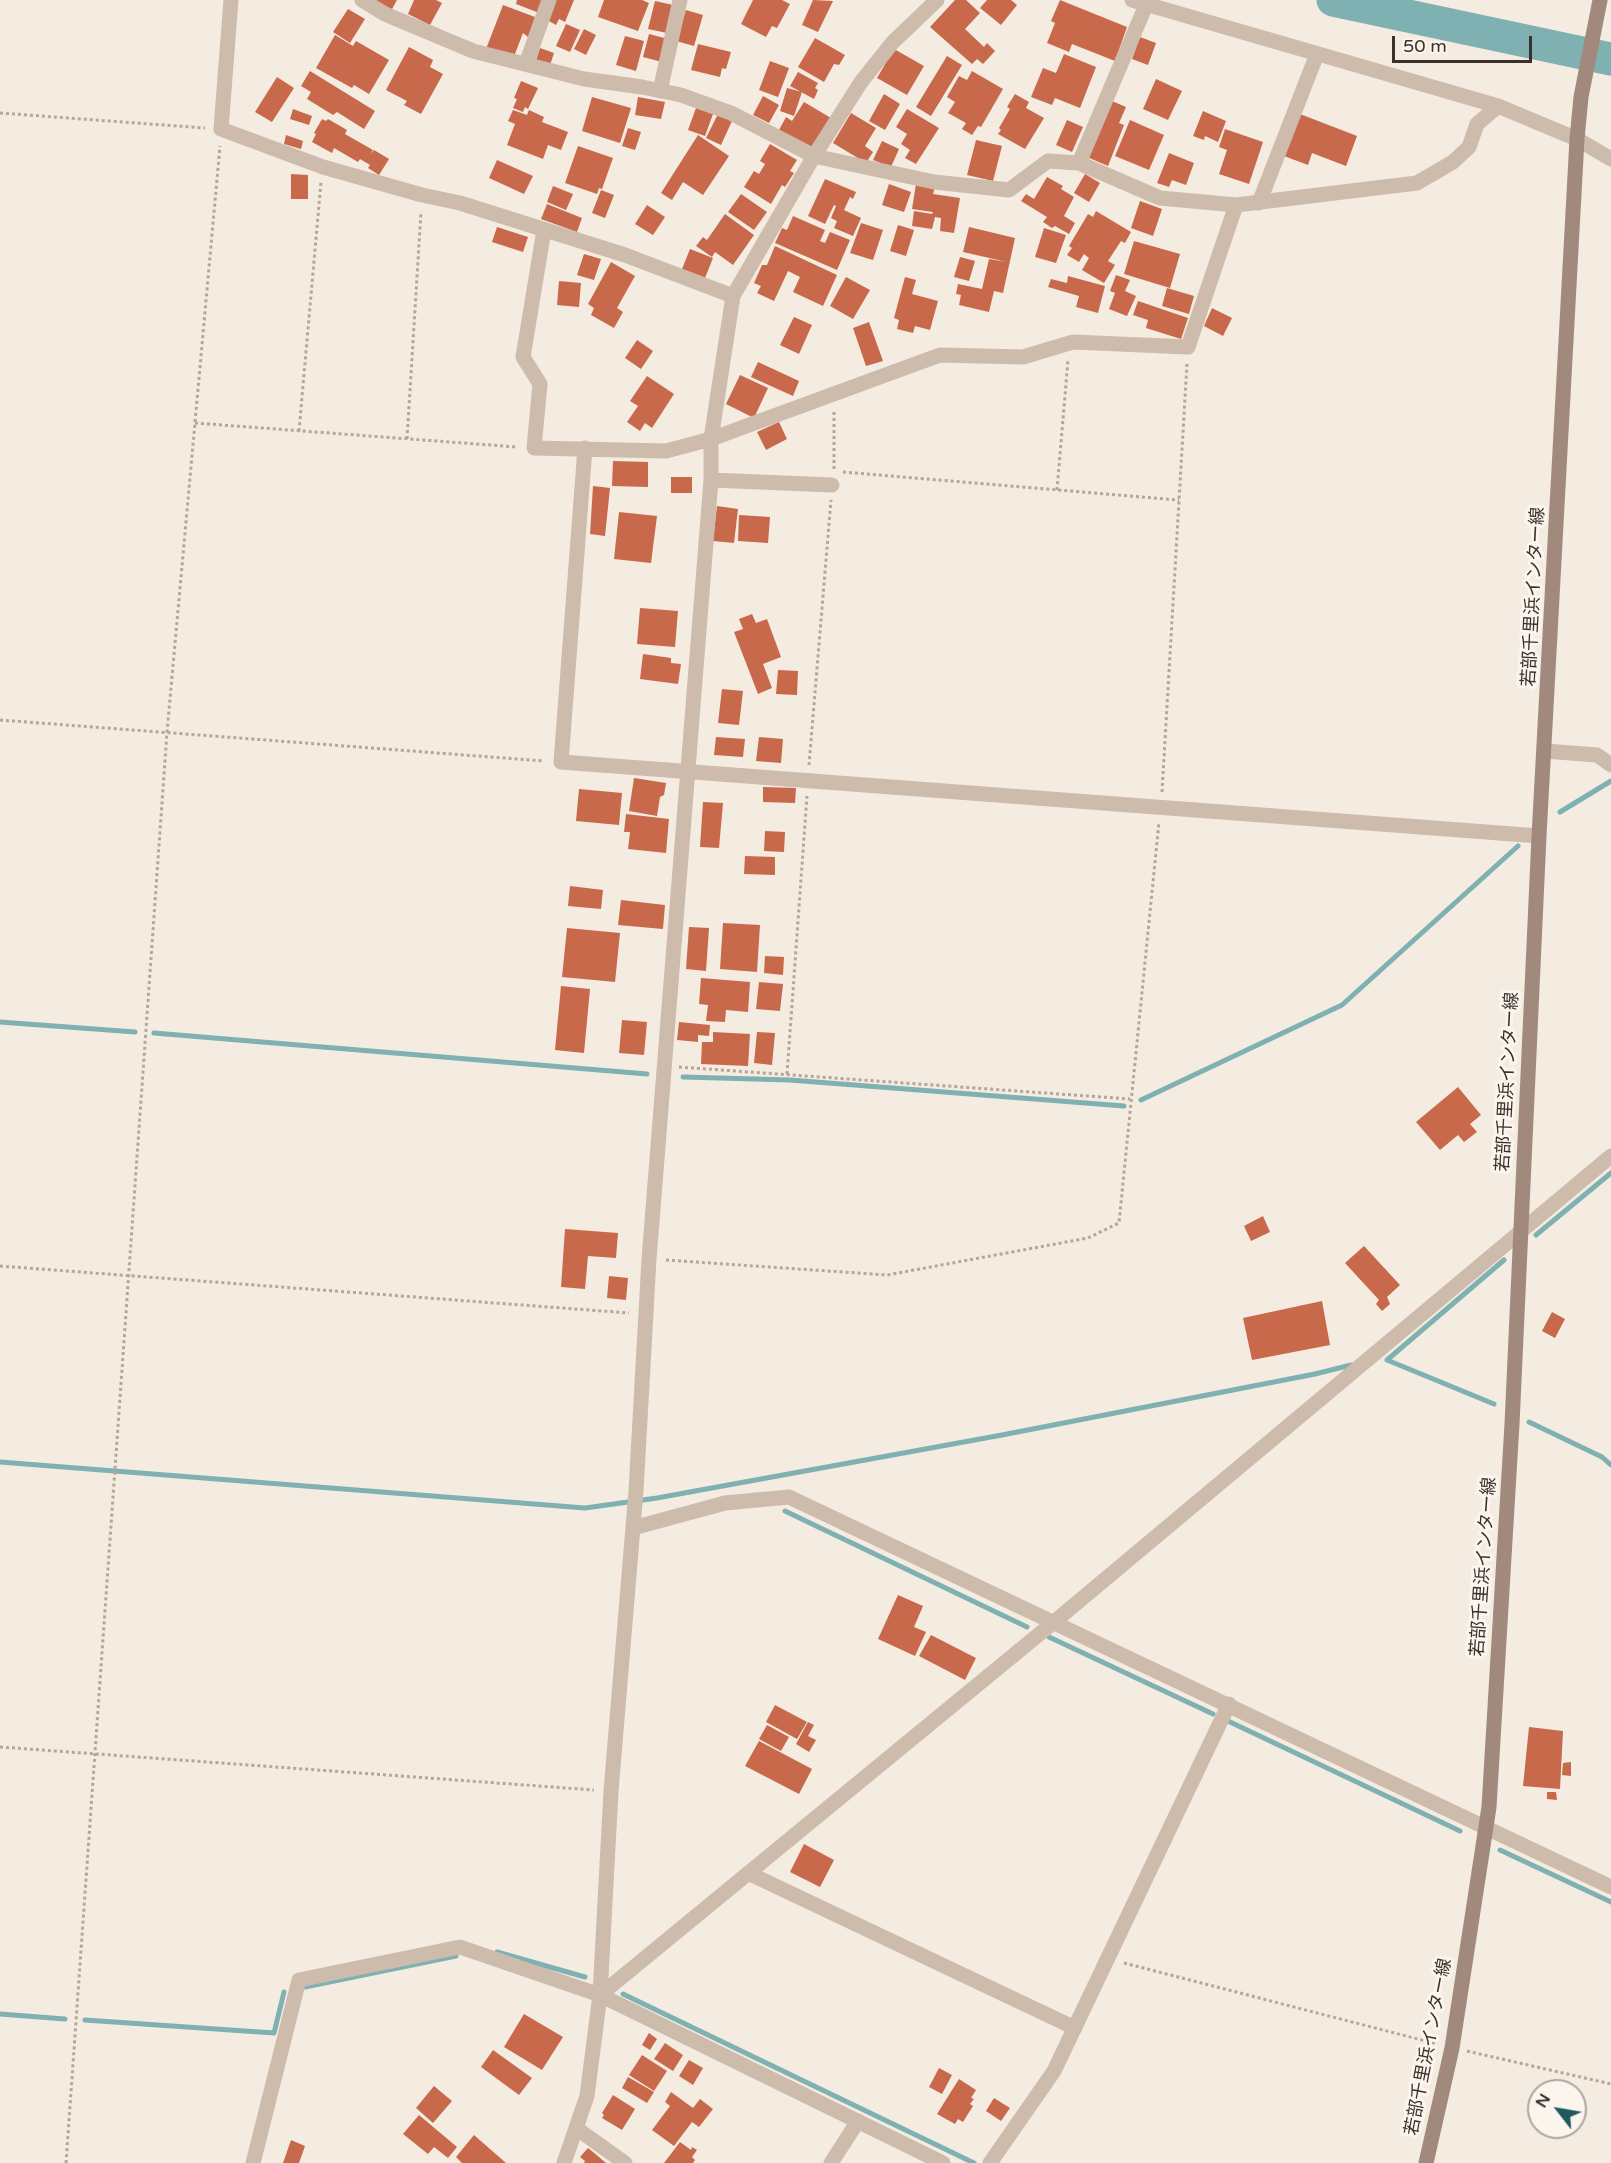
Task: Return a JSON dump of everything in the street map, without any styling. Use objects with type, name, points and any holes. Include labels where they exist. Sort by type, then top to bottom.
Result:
[{"type":"main road","name":"若部千里浜インター線","points":[[1426,2163],[1452,2048],[1486,1829],[1512,1436],[1539,836],[1576,139],[1581,97],[1600,0]]},
{"type":"street","points":[[231,0],[221,129],[323,167],[422,195],[460,203],[626,255],[733,296]]},
{"type":"street","points":[[362,0],[385,14],[473,51],[584,79],[681,95],[731,113],[814,156],[934,182],[1009,190],[1048,161],[1079,163],[1160,198],[1236,206],[1417,183],[1454,162],[1469,147],[1478,124],[1498,106]]},
{"type":"street","points":[[526,64],[549,0]]},
{"type":"street","points":[[660,91],[680,0]]},
{"type":"street","points":[[564,2163],[587,2096],[600,1995],[610,1791],[636,1491],[649,1258],[711,480],[711,438],[733,296],[814,156],[861,82],[893,42],[937,0]]},
{"type":"street","points":[[1079,163],[1139,3],[1498,106],[1576,139],[1611,159]]},
{"type":"street","points":[[1259,202],[1317,54]]},
{"type":"street","points":[[544,230],[523,357],[540,384],[534,448],[666,451],[711,438],[940,355],[1023,357],[1069,344],[1188,347],[1236,206]]},
{"type":"street","points":[[585,448],[561,762],[1539,836]]},
{"type":"street","points":[[711,480],[832,485]]},
{"type":"street","points":[[1545,751],[1597,755],[1611,765]]},
{"type":"street","points":[[600,1995],[1054,1622],[1611,1156]]},
{"type":"street","points":[[633,1521],[724,1503],[789,1497],[1611,1887]]},
{"type":"street","points":[[990,2163],[1054,2071],[1229,1704]]},
{"type":"street","points":[[748,1873],[1075,2028]]},
{"type":"street","points":[[253,2163],[299,1980],[460,1947],[600,1995],[943,2163]]},
{"type":"street","points":[[831,2163],[858,2121]]},
{"type":"street","points":[[576,2128],[625,2163]]},
{"type":"path","points":[[0,113],[221,129],[167,732],[66,2163]]},
{"type":"path","points":[[299,431],[323,167]]},
{"type":"path","points":[[407,439],[422,195]]},
{"type":"path","points":[[1057,490],[1069,344]]},
{"type":"path","points":[[649,1258],[887,1275],[1088,1238],[1119,1223],[1161,808],[1188,347]]},
{"type":"path","points":[[834,393],[834,471],[1179,500]]},
{"type":"path","points":[[195,423],[534,448]]},
{"type":"path","points":[[787,1074],[832,485]]},
{"type":"path","points":[[0,720],[561,762]]},
{"type":"path","points":[[665,1066],[1130,1099]]},
{"type":"path","points":[[0,1266],[646,1315]]},
{"type":"path","points":[[0,1747],[610,1791]]},
{"type":"path","points":[[1107,1959],[1452,2048],[1611,2084]]},
{"type":"building","points":[[374,0],[397,0],[391,11]]},
{"type":"building","points":[[414,0],[436,0],[442,3],[430,25],[408,14]]},
{"type":"building","points":[[517,0],[547,0],[542,14],[516,4]]},
{"type":"building","points":[[555,0],[574,0],[565,22],[559,19],[556,25],[547,20]]},
{"type":"building","points":[[604,0],[642,0],[649,3],[638,31],[598,17]]},
{"type":"building","points":[[753,0],[782,0],[790,4],[777,28],[772,26],[766,37],[741,24]]},
{"type":"building","points":[[813,0],[833,1],[818,32],[802,25]]},
{"type":"building","points":[[955,0],[966,0],[980,13],[965,29],[984,47],[987,43],[995,51],[983,64],[977,59],[972,64],[930,27]]},
{"type":"building","points":[[987,0],[1011,0],[1017,5],[1001,25],[980,8]]},
{"type":"building","points":[[1060,0],[1127,27],[1115,61],[1072,44],[1069,52],[1047,43],[1055,23],[1051,21]]},
{"type":"building","points":[[655,1],[673,5],[667,33],[648,29]]},
{"type":"building","points":[[503,5],[535,17],[528,37],[523,33],[513,59],[486,49]]},
{"type":"building","points":[[348,9],[365,19],[350,43],[333,32]]},
{"type":"building","points":[[686,10],[703,15],[694,46],[676,41]]},
{"type":"building","points":[[566,24],[580,30],[570,52],[556,46]]},
{"type":"building","points":[[584,29],[596,35],[586,55],[574,49]]},
{"type":"building","points":[[649,34],[668,39],[662,62],[643,57]]},
{"type":"building","points":[[335,35],[353,46],[356,41],[389,60],[369,94],[354,85],[352,88],[316,68]]},
{"type":"building","points":[[625,36],[644,41],[636,71],[616,65]]},
{"type":"building","points":[[1140,37],[1156,43],[1148,65],[1132,59]]},
{"type":"building","points":[[815,38],[845,55],[839,65],[834,64],[824,82],[798,67]]},
{"type":"building","points":[[698,44],[731,52],[726,69],[722,68],[720,77],[691,70]]},
{"type":"building","points":[[409,47],[433,60],[430,67],[443,74],[421,114],[404,105],[407,101],[386,90]]},
{"type":"building","points":[[540,48],[554,53],[550,65],[536,60]]},
{"type":"building","points":[[894,49],[924,66],[907,95],[877,78]]},
{"type":"building","points":[[1064,54],[1096,67],[1080,108],[1055,98],[1052,105],[1031,97],[1043,68],[1056,73]]},
{"type":"building","points":[[947,56],[962,65],[931,116],[916,107]]},
{"type":"building","points":[[770,61],[789,68],[778,97],[759,90]]},
{"type":"building","points":[[310,71],[375,111],[364,129],[337,112],[333,115],[307,99],[311,92],[301,86]]},
{"type":"building","points":[[972,71],[1003,89],[981,127],[978,126],[972,135],[962,129],[966,123],[948,113],[955,102],[947,97],[959,76],[967,80]]},
{"type":"building","points":[[798,72],[818,83],[814,99],[790,86]]},
{"type":"building","points":[[277,77],[294,88],[272,122],[255,112]]},
{"type":"building","points":[[1156,79],[1182,91],[1168,120],[1143,109]]},
{"type":"building","points":[[521,81],[538,88],[528,109],[525,107],[523,112],[513,108],[517,99],[514,98]]},
{"type":"building","points":[[787,88],[802,92],[794,116],[780,111]]},
{"type":"building","points":[[884,94],[900,104],[885,130],[869,121]]},
{"type":"building","points":[[1015,94],[1029,102],[1026,108],[1044,118],[1025,149],[998,134],[1010,109],[1007,107]]},
{"type":"building","points":[[763,96],[779,105],[769,123],[753,115]]},
{"type":"building","points":[[592,97],[631,108],[620,143],[582,131]]},
{"type":"building","points":[[638,97],[665,102],[661,119],[635,115]]},
{"type":"building","points":[[1112,101],[1126,107],[1119,123],[1124,125],[1108,166],[1087,157]]},
{"type":"building","points":[[804,102],[831,118],[811,150],[779,130],[786,117],[792,121]]},
{"type":"building","points":[[696,108],[713,114],[705,136],[688,130]]},
{"type":"building","points":[[293,109],[312,116],[309,125],[290,119]]},
{"type":"building","points":[[907,109],[939,128],[916,164],[905,158],[910,150],[901,144],[907,134],[896,127]]},
{"type":"building","points":[[513,110],[527,115],[529,110],[544,117],[542,122],[568,132],[561,150],[548,145],[543,159],[507,145],[515,124],[508,121]]},
{"type":"building","points":[[1203,111],[1226,121],[1218,142],[1205,136],[1204,140],[1193,136]]},
{"type":"building","points":[[851,113],[876,128],[865,146],[873,152],[866,163],[833,143]]},
{"type":"building","points":[[718,114],[732,121],[721,145],[706,138]]},
{"type":"building","points":[[1300,114],[1357,136],[1346,166],[1312,153],[1308,165],[1284,156]]},
{"type":"building","points":[[322,119],[326,121],[328,119],[347,130],[345,134],[373,150],[370,154],[374,150],[389,159],[379,175],[368,168],[370,165],[360,159],[358,162],[334,148],[332,153],[312,142]]},
{"type":"building","points":[[1067,120],[1083,127],[1072,152],[1056,145]]},
{"type":"building","points":[[1130,120],[1164,135],[1149,170],[1115,156]]},
{"type":"building","points":[[628,128],[641,132],[635,150],[622,146]]},
{"type":"building","points":[[1225,129],[1263,142],[1249,184],[1219,174],[1227,150],[1219,147]]},
{"type":"building","points":[[286,135],[303,141],[301,149],[284,144]]},
{"type":"building","points":[[698,135],[729,156],[703,195],[683,182],[672,200],[661,193]]},
{"type":"building","points":[[976,140],[1002,146],[993,181],[967,175]]},
{"type":"building","points":[[882,141],[899,149],[891,167],[873,160]]},
{"type":"building","points":[[770,144],[797,160],[790,171],[794,173],[785,187],[782,185],[771,204],[744,187],[754,171],[759,174],[765,164],[760,161]]},
{"type":"building","points":[[578,146],[613,158],[602,189],[599,188],[597,194],[565,183]]},
{"type":"building","points":[[1169,153],[1194,163],[1186,185],[1172,180],[1169,187],[1157,183]]},
{"type":"building","points":[[497,160],[533,176],[524,194],[489,178]]},
{"type":"building","points":[[291,174],[308,175],[308,199],[291,199]]},
{"type":"building","points":[[1085,174],[1100,183],[1089,202],[1074,193]]},
{"type":"building","points":[[1047,177],[1063,186],[1061,189],[1074,197],[1064,216],[1075,223],[1069,234],[1043,222],[1047,217],[1021,201],[1026,194],[1034,199]]},
{"type":"building","points":[[825,179],[856,192],[853,199],[850,197],[844,210],[861,218],[853,236],[834,228],[837,221],[831,218],[836,206],[834,205],[825,224],[808,216]]},
{"type":"building","points":[[889,184],[911,192],[904,212],[882,205]]},
{"type":"building","points":[[916,184],[935,187],[933,194],[960,198],[954,233],[940,231],[941,218],[935,217],[932,229],[912,226],[914,211],[932,214],[933,212],[912,209]]},
{"type":"building","points":[[553,186],[573,194],[566,210],[547,202]]},
{"type":"building","points":[[601,190],[614,195],[605,218],[592,213]]},
{"type":"building","points":[[741,194],[767,212],[754,230],[728,212]]},
{"type":"building","points":[[1140,201],[1162,209],[1153,236],[1131,228]]},
{"type":"building","points":[[547,204],[582,218],[577,232],[541,219]]},
{"type":"building","points":[[647,205],[665,217],[653,235],[635,224]]},
{"type":"building","points":[[1096,211],[1131,232],[1125,243],[1121,241],[1108,261],[1115,265],[1104,283],[1082,270],[1089,258],[1084,254],[1079,262],[1067,255],[1072,248],[1069,246],[1088,214],[1093,217]]},
{"type":"building","points":[[725,214],[754,235],[733,265],[715,252],[712,257],[696,246],[703,237],[707,240]]},
{"type":"building","points":[[793,216],[825,230],[820,241],[825,243],[830,232],[850,240],[837,270],[775,243],[782,228],[787,230]]},
{"type":"building","points":[[861,223],[883,230],[873,260],[850,253]]},
{"type":"building","points":[[898,225],[914,230],[906,256],[890,251]]},
{"type":"building","points":[[497,227],[528,237],[523,252],[492,242]]},
{"type":"building","points":[[969,227],[1015,238],[1003,293],[994,291],[989,312],[959,305],[961,295],[956,294],[958,284],[982,289],[989,259],[1007,262],[963,252]]},
{"type":"building","points":[[1044,228],[1066,235],[1056,263],[1035,257]]},
{"type":"building","points":[[1134,241],[1180,254],[1170,288],[1124,274]]},
{"type":"building","points":[[775,246],[837,275],[823,306],[793,292],[800,277],[788,271],[774,301],[757,293],[761,286],[754,283],[762,265],[767,265]]},
{"type":"building","points":[[690,249],[713,258],[705,278],[682,269]]},
{"type":"building","points":[[584,254],[601,259],[594,280],[577,275]]},
{"type":"building","points":[[960,257],[975,261],[969,281],[954,277]]},
{"type":"building","points":[[611,262],[635,276],[617,308],[623,312],[614,328],[591,315],[594,308],[588,304]]},
{"type":"building","points":[[1116,275],[1130,280],[1125,291],[1136,296],[1127,316],[1109,309],[1115,293],[1110,291]]},
{"type":"building","points":[[1068,276],[1105,286],[1098,313],[1076,307],[1079,296],[1048,287],[1051,279],[1067,283]]},
{"type":"building","points":[[846,277],[870,290],[853,319],[830,306]]},
{"type":"building","points":[[905,277],[916,280],[912,294],[938,301],[930,330],[915,326],[913,333],[897,329],[899,320],[894,318]]},
{"type":"building","points":[[559,281],[581,283],[579,307],[557,305]]},
{"type":"building","points":[[1167,288],[1194,296],[1189,314],[1162,306]]},
{"type":"building","points":[[1138,301],[1188,318],[1181,339],[1146,328],[1148,320],[1133,315]]},
{"type":"building","points":[[1212,308],[1232,318],[1223,336],[1204,326]]},
{"type":"building","points":[[794,317],[812,325],[799,354],[780,345]]},
{"type":"building","points":[[869,322],[883,361],[866,366],[853,328]]},
{"type":"building","points":[[637,340],[653,351],[641,369],[625,358]]},
{"type":"building","points":[[758,362],[799,381],[793,396],[751,377]]},
{"type":"building","points":[[740,375],[768,388],[754,418],[726,404]]},
{"type":"building","points":[[647,376],[674,394],[652,428],[645,423],[640,431],[627,422],[638,406],[630,401]]},
{"type":"building","points":[[779,422],[787,439],[766,450],[757,432]]},
{"type":"building","points":[[613,461],[648,462],[648,487],[612,486]]},
{"type":"building","points":[[671,477],[692,477],[692,493],[671,493]]},
{"type":"building","points":[[593,486],[610,488],[605,536],[590,534]]},
{"type":"building","points":[[717,506],[738,509],[734,543],[713,541]]},
{"type":"building","points":[[619,512],[657,516],[651,563],[614,559]]},
{"type":"building","points":[[739,515],[770,517],[768,543],[738,541]]},
{"type":"building","points":[[640,608],[678,611],[675,647],[637,644]]},
{"type":"building","points":[[752,614],[756,623],[767,619],[781,657],[763,664],[772,688],[758,694],[734,632],[743,629],[739,619]]},
{"type":"building","points":[[643,654],[671,658],[671,663],[681,664],[678,684],[640,679]]},
{"type":"building","points":[[778,670],[798,671],[797,695],[776,694]]},
{"type":"building","points":[[722,689],[743,691],[739,725],[718,723]]},
{"type":"building","points":[[716,737],[745,739],[743,757],[714,755]]},
{"type":"building","points":[[759,737],[783,739],[781,763],[756,761]]},
{"type":"building","points":[[634,778],[666,783],[664,795],[660,797],[657,816],[629,811]]},
{"type":"building","points":[[763,787],[796,788],[795,803],[763,802]]},
{"type":"building","points":[[579,789],[622,793],[619,825],[576,821]]},
{"type":"building","points":[[703,802],[723,803],[719,848],[700,847]]},
{"type":"building","points":[[626,814],[669,819],[666,853],[628,849],[630,832],[624,832]]},
{"type":"building","points":[[765,831],[785,832],[784,852],[764,851]]},
{"type":"building","points":[[745,856],[775,857],[775,875],[744,874]]},
{"type":"building","points":[[570,886],[603,890],[601,909],[568,906]]},
{"type":"building","points":[[621,900],[665,905],[663,929],[618,925]]},
{"type":"building","points":[[723,923],[760,925],[757,972],[720,969]]},
{"type":"building","points":[[689,927],[709,928],[706,971],[686,969]]},
{"type":"building","points":[[567,928],[620,933],[615,982],[562,977]]},
{"type":"building","points":[[765,956],[784,957],[783,975],[764,973]]},
{"type":"building","points":[[701,978],[750,982],[748,1012],[726,1010],[725,1022],[706,1021],[708,1005],[699,1004]]},
{"type":"building","points":[[759,982],[783,984],[780,1011],[756,1009]]},
{"type":"building","points":[[561,986],[590,989],[584,1053],[555,1050]]},
{"type":"building","points":[[622,1020],[647,1022],[644,1055],[619,1053]]},
{"type":"building","points":[[679,1022],[710,1025],[709,1036],[698,1035],[698,1042],[677,1040]]},
{"type":"building","points":[[713,1032],[750,1034],[748,1066],[701,1064],[702,1042],[713,1042]]},
{"type":"building","points":[[757,1032],[775,1033],[772,1065],[754,1063]]},
{"type":"building","points":[[1458,1087],[1481,1115],[1470,1124],[1477,1132],[1464,1142],[1458,1135],[1440,1150],[1416,1122]]},
{"type":"building","points":[[1263,1216],[1270,1232],[1251,1241],[1244,1226]]},
{"type":"building","points":[[565,1229],[618,1233],[616,1258],[588,1256],[585,1289],[561,1287]]},
{"type":"building","points":[[1364,1246],[1400,1285],[1387,1297],[1390,1304],[1382,1311],[1376,1304],[1379,1300],[1345,1263]]},
{"type":"building","points":[[609,1276],[628,1278],[626,1300],[607,1298]]},
{"type":"building","points":[[1322,1301],[1330,1345],[1252,1360],[1243,1318]]},
{"type":"building","points":[[1552,1312],[1565,1319],[1555,1338],[1542,1331]]},
{"type":"building","points":[[898,1595],[923,1606],[914,1627],[926,1632],[915,1656],[878,1639]]},
{"type":"building","points":[[931,1635],[976,1658],[965,1680],[919,1656]]},
{"type":"building","points":[[775,1705],[807,1722],[797,1739],[766,1722]]},
{"type":"building","points":[[808,1722],[814,1725],[808,1736],[816,1740],[809,1752],[796,1744]]},
{"type":"building","points":[[767,1725],[789,1737],[781,1751],[759,1739]]},
{"type":"building","points":[[1529,1727],[1563,1731],[1560,1789],[1523,1786]]},
{"type":"building","points":[[759,1741],[812,1769],[799,1794],[745,1766]]},
{"type":"building","points":[[1571,1762],[1571,1776],[1562,1775],[1563,1763]]},
{"type":"building","points":[[1547,1792],[1556,1792],[1557,1800],[1547,1799]]},
{"type":"building","points":[[804,1844],[834,1860],[820,1887],[790,1872]]},
{"type":"building","points":[[524,2014],[563,2037],[542,2070],[504,2047]]},
{"type":"building","points":[[649,2033],[657,2039],[650,2050],[642,2045]]},
{"type":"building","points":[[665,2043],[683,2055],[673,2071],[654,2059]]},
{"type":"building","points":[[493,2050],[532,2078],[519,2095],[481,2067]]},
{"type":"building","points":[[642,2055],[667,2071],[654,2091],[629,2075]]},
{"type":"building","points":[[689,2060],[703,2068],[693,2085],[679,2076]]},
{"type":"building","points":[[939,2068],[952,2075],[942,2094],[929,2087]]},
{"type":"building","points":[[628,2077],[654,2092],[647,2103],[622,2088]]},
{"type":"building","points":[[959,2079],[976,2090],[971,2098],[974,2099],[970,2104],[973,2106],[963,2122],[958,2119],[955,2124],[937,2114]]},
{"type":"building","points":[[434,2086],[452,2101],[433,2123],[416,2108]]},
{"type":"building","points":[[671,2092],[693,2108],[700,2099],[713,2109],[699,2127],[692,2122],[674,2146],[652,2130],[670,2106],[665,2102]]},
{"type":"building","points":[[613,2095],[635,2109],[622,2130],[602,2118],[604,2115],[602,2113]]},
{"type":"building","points":[[994,2098],[1010,2108],[1001,2121],[986,2111]]},
{"type":"building","points":[[419,2115],[457,2147],[448,2158],[434,2147],[428,2154],[403,2134]]},
{"type":"building","points":[[474,2135],[506,2163],[462,2163],[456,2157]]},
{"type":"building","points":[[291,2140],[305,2146],[299,2163],[283,2163]]},
{"type":"building","points":[[680,2142],[691,2150],[692,2147],[697,2150],[692,2157],[695,2160],[693,2163],[664,2163]]},
{"type":"building","points":[[588,2148],[606,2163],[584,2163],[585,2161],[580,2157]]},
{"type":"waterway","points":[[1333,0],[1611,59]]},
{"type":"waterway","points":[[1560,812],[1611,781]]},
{"type":"waterway","points":[[1141,1100],[1342,1005],[1518,846]]},
{"type":"waterway","points":[[0,1022],[135,1032]]},
{"type":"waterway","points":[[154,1033],[647,1074]]},
{"type":"waterway","points":[[683,1077],[790,1080],[1124,1106]]},
{"type":"waterway","points":[[1536,1235],[1611,1173]]},
{"type":"waterway","points":[[1494,1404],[1387,1360],[1504,1260]]},
{"type":"waterway","points":[[0,1462],[585,1508],[657,1498],[1002,1435],[1351,1365]]},
{"type":"waterway","points":[[1529,1422],[1602,1457],[1611,1465]]},
{"type":"waterway","points":[[785,1511],[1027,1627]]},
{"type":"waterway","points":[[1049,1637],[1213,1714]]},
{"type":"waterway","points":[[1228,1721],[1460,1831]]},
{"type":"waterway","points":[[1500,1850],[1611,1902]]},
{"type":"waterway","points":[[497,1952],[585,1977]]},
{"type":"waterway","points":[[305,1987],[456,1956]]},
{"type":"waterway","points":[[85,2020],[274,2033],[284,1992]]},
{"type":"waterway","points":[[623,1994],[974,2163]]},
{"type":"waterway","points":[[0,2014],[65,2019]]}]
